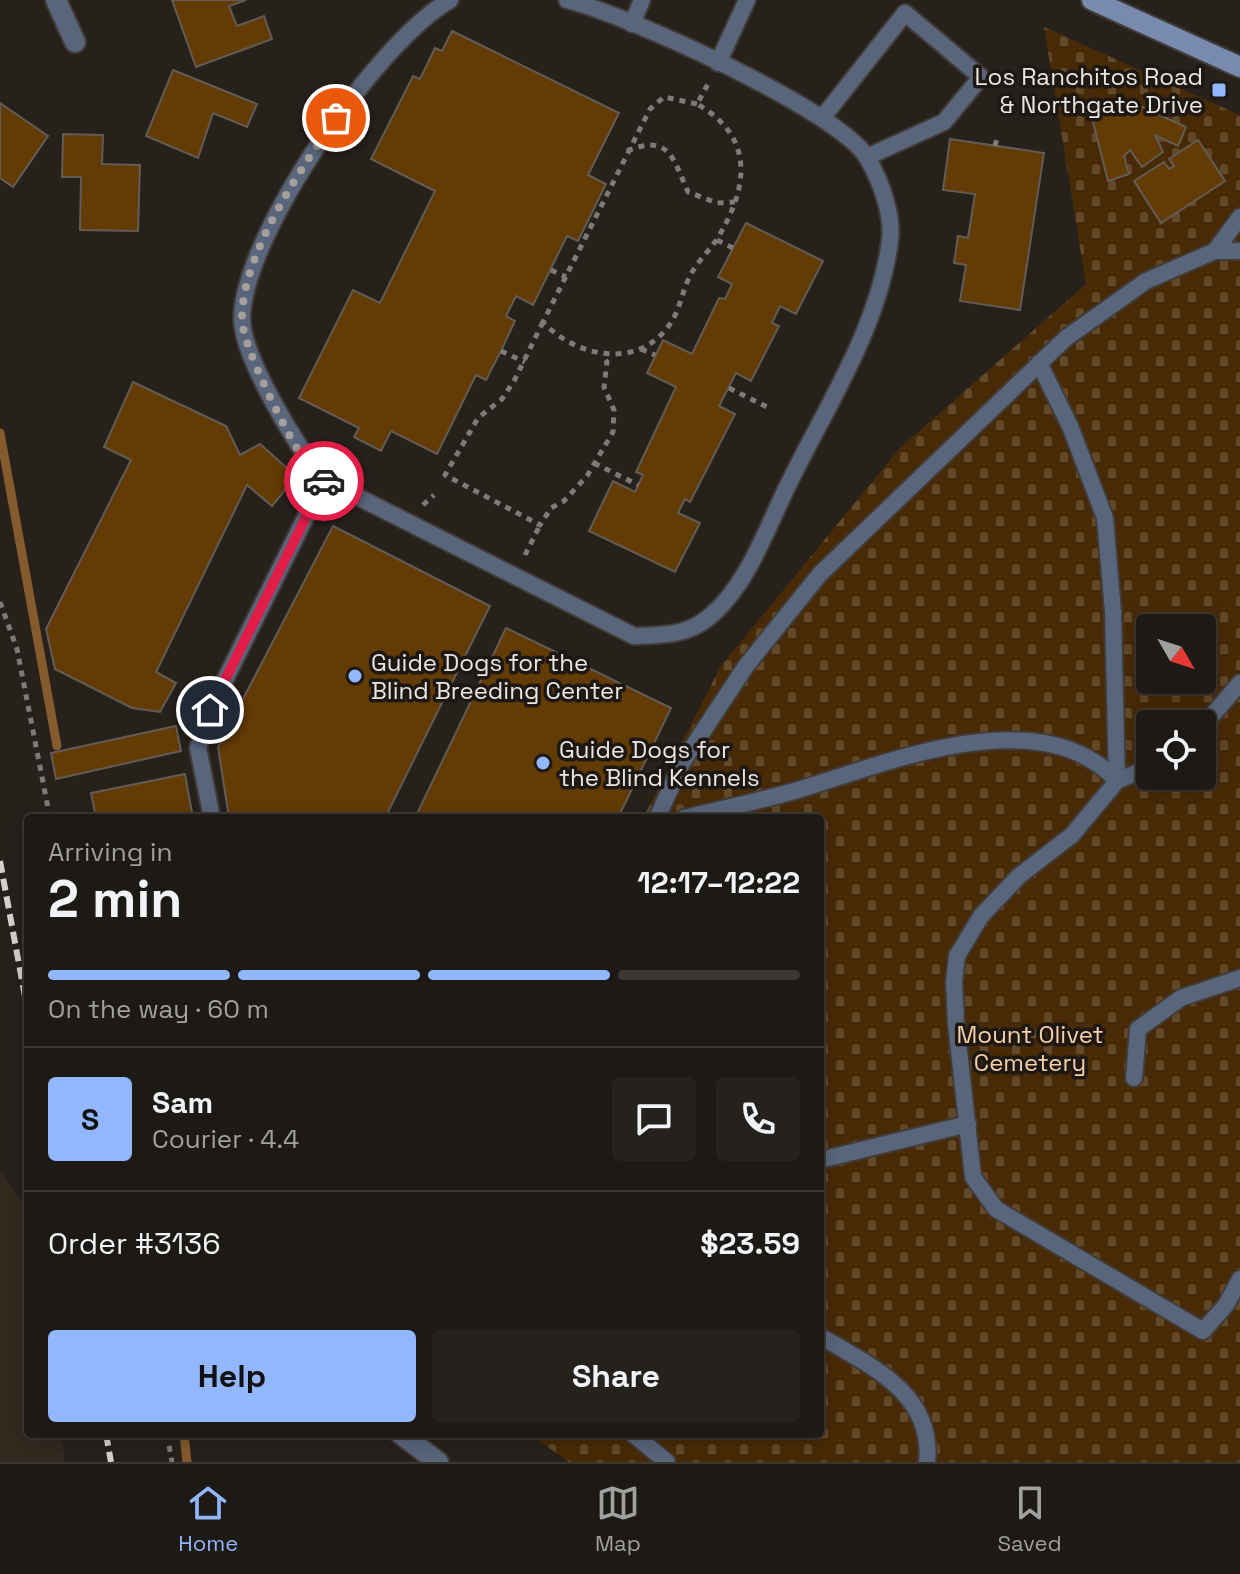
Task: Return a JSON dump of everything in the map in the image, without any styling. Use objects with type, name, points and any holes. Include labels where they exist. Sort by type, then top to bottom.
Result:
[{"type":"main road","points":[[1092,0],[1240,67]]},
{"type":"street","points":[[56,0],[75,42]]},
{"type":"street","points":[[406,1438],[438,1462]]},
{"type":"lane","points":[[450,0],[410,34],[336,118],[294,183],[244,292],[242,324],[263,377],[302,455],[324,480],[634,636],[675,635],[707,619],[734,591],[845,369],[884,277],[891,236],[888,214],[880,184],[867,157],[823,117],[718,63],[632,24],[567,0]]},
{"type":"lane","points":[[632,24],[642,0]]},
{"type":"lane","points":[[718,63],[747,0]]},
{"type":"lane","points":[[823,117],[905,13],[981,77],[944,122],[867,157]]},
{"type":"lane","points":[[1215,251],[1240,217]]},
{"type":"lane","points":[[659,814],[682,763],[746,666],[820,574],[1066,338],[1146,281],[1215,251],[1240,251]]},
{"type":"lane","points":[[1039,363],[1070,426],[1105,518],[1113,612],[1117,781]]},
{"type":"lane","points":[[211,814],[198,748],[210,710],[324,480]]},
{"type":"lane","points":[[1216,711],[1240,683]]},
{"type":"lane","points":[[700,814],[795,791],[889,760],[979,742],[1022,740],[1064,747],[1099,762],[1117,781]]},
{"type":"lane","points":[[1136,773],[1117,781],[1072,835],[1019,876],[981,916],[957,956],[954,982],[956,1023],[973,1177],[996,1209],[1203,1331],[1226,1305],[1240,1279]]},
{"type":"lane","points":[[1134,1078],[1138,1029],[1181,998],[1240,978]]},
{"type":"lane","points":[[824,1159],[968,1124]]},
{"type":"lane","points":[[824,1338],[894,1380],[913,1405],[929,1441],[927,1462]]},
{"type":"lane","points":[[638,1438],[667,1462]]},
{"type":"path","points":[[697,104],[709,81]]},
{"type":"path","points":[[540,525],[445,475],[468,432],[478,418],[502,399],[525,362],[543,322],[627,151],[650,109],[664,97],[697,104],[720,118],[734,134],[740,177],[735,202],[717,240],[693,271],[682,303],[669,326],[640,348],[601,354],[586,353],[565,342],[543,322]]},
{"type":"path","points":[[995,146],[998,135]]},
{"type":"path","points":[[627,151],[655,143],[665,147],[688,192],[717,203],[735,202]]},
{"type":"path","points":[[717,240],[733,248]]},
{"type":"path","points":[[551,270],[566,277]]},
{"type":"path","points":[[640,348],[655,355]]},
{"type":"path","points":[[501,351],[525,362]]},
{"type":"path","points":[[525,555],[551,508],[576,489],[616,422],[604,387],[607,362],[601,354]]},
{"type":"path","points":[[729,388],[767,407]]},
{"type":"path","points":[[594,463],[638,485]]},
{"type":"path","points":[[421,506],[434,495]]},
{"type":"path","points":[[0,602],[17,649],[49,814]]},
{"type":"path","points":[[168,1438],[172,1462]]},
{"type":"shaded area","points":[[0,1170],[24,1205],[24,1438],[62,1438],[65,1462],[0,1462]]},
{"type":"green space","name":"Mount Olivet Cemetery","points":[[1044,27],[1240,115],[1240,1462],[569,1462],[535,1438],[824,1438],[824,814],[645,814],[721,666],[900,448],[1086,284]]},
{"type":"building","points":[[172,0],[246,0],[229,6],[237,26],[264,16],[272,39],[196,67]]},
{"type":"building","points":[[452,31],[619,113],[588,175],[606,184],[578,241],[567,236],[533,305],[516,296],[506,316],[515,321],[501,351],[486,380],[476,375],[437,454],[391,431],[381,451],[354,437],[359,428],[299,398],[353,290],[380,303],[435,191],[371,159],[413,76],[420,79],[435,48],[442,51]]},
{"type":"building","points":[[173,70],[257,104],[247,127],[213,113],[198,158],[146,136]]},
{"type":"building","points":[[1127,100],[1186,127],[1178,146],[1155,135],[1163,152],[1142,167],[1130,150],[1124,156],[1129,174],[1108,181],[1090,110]]},
{"type":"building","points":[[0,103],[48,136],[13,187],[0,178]]},
{"type":"building","points":[[63,134],[103,135],[102,164],[140,165],[138,231],[80,230],[81,177],[62,177]]},
{"type":"building","points":[[950,139],[1044,153],[1020,310],[960,301],[966,265],[954,263],[958,236],[968,238],[975,194],[943,190]]},
{"type":"building","points":[[1198,140],[1225,181],[1161,223],[1134,181],[1164,162],[1169,169],[1174,166],[1169,159]]},
{"type":"building","points":[[746,223],[823,261],[796,314],[780,306],[772,323],[779,326],[751,381],[736,373],[719,406],[735,414],[690,502],[685,499],[678,513],[700,523],[675,572],[589,531],[613,481],[635,492],[643,475],[636,472],[676,387],[647,373],[663,340],[692,354],[719,298],[725,299],[732,284],[718,277]]},
{"type":"building","points":[[133,382],[226,426],[240,455],[260,444],[296,476],[272,506],[247,485],[156,672],[176,683],[160,712],[132,708],[55,669],[46,629],[131,460],[104,447]]},
{"type":"building","name":"Guide Dogs for the Blind Breeding Center","points":[[333,526],[490,606],[387,814],[228,814],[218,747]]},
{"type":"building","name":"Guide Dogs for the Blind Kennels","points":[[506,628],[671,708],[620,814],[417,814]]},
{"type":"building","points":[[176,726],[181,751],[56,779],[51,753]]},
{"type":"building","points":[[185,774],[192,814],[95,814],[91,793]]},
{"type":"waterway","points":[[0,433],[57,746]]},
{"type":"waterway","points":[[184,1438],[187,1462]]},
{"type":"railway","points":[[0,861],[24,991]]},
{"type":"railway","points":[[107,1438],[111,1462]]},
{"type":"way so far","points":[[324,481],[302,455],[285,425],[242,324],[244,292],[266,239],[294,183],[336,118]]},
{"type":"place","name":"Los Ranchitos Road & Northgate Drive","points":[[1219,90]]},
{"type":"place","name":"Guide Dogs for the Blind Breeding Center","points":[[355,676]]},
{"type":"place","name":"Guide Dogs for the Blind Kennels","points":[[543,763]]},
{"type":"route","points":[[210,710],[324,481]]}]
